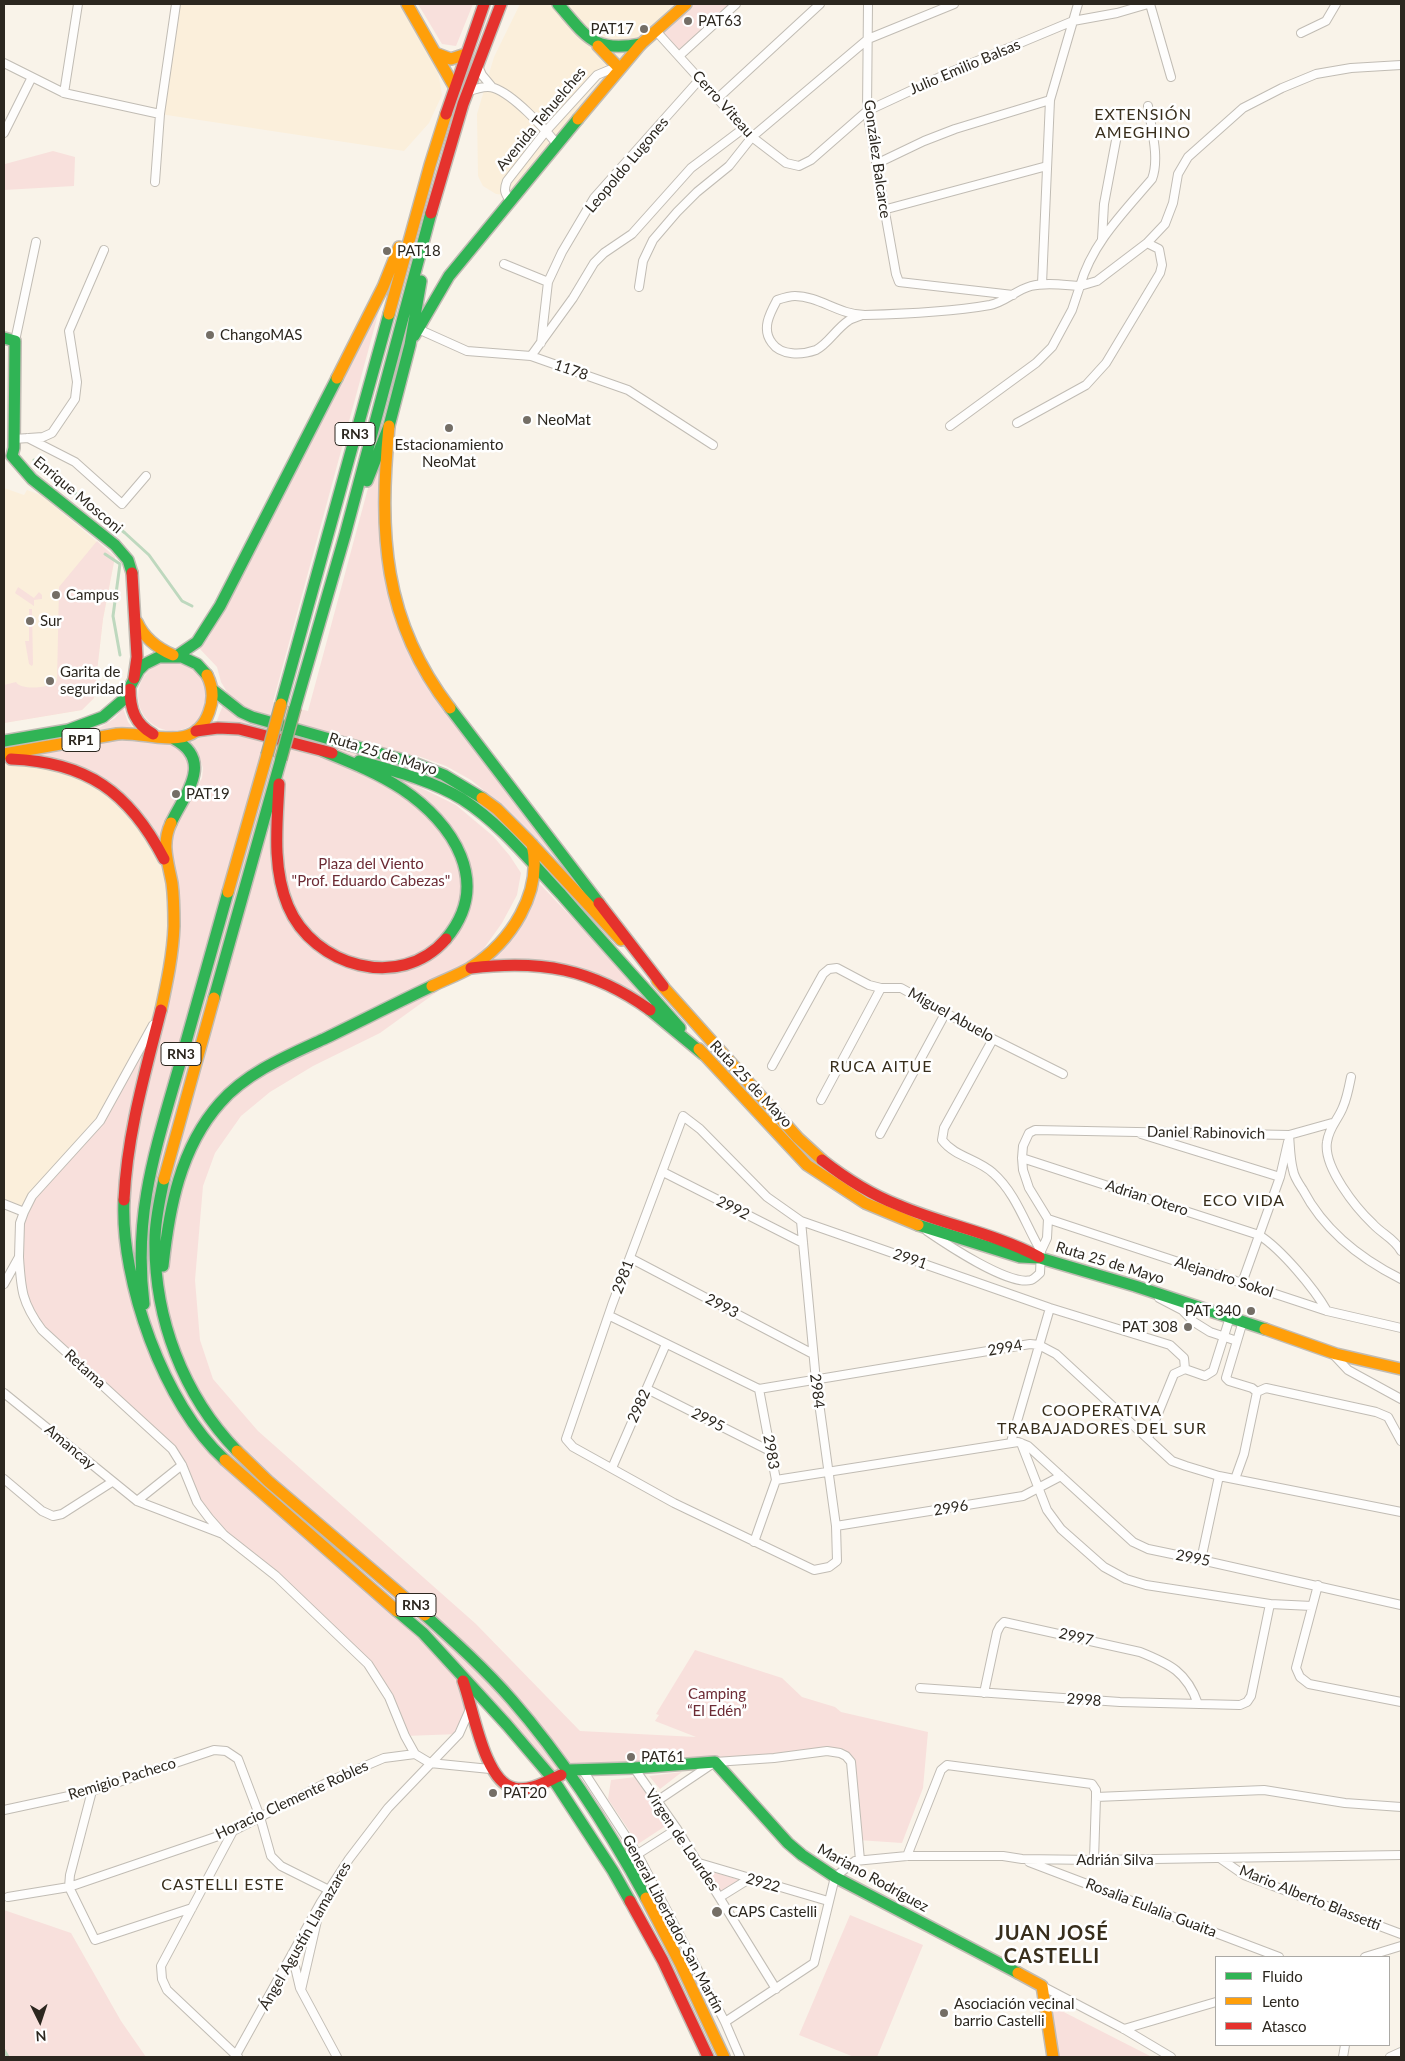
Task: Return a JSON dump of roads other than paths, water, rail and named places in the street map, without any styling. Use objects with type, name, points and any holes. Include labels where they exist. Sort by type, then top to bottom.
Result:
[{"type":"main road","points":[[407,4],[455,88]]},
{"type":"main road","name":"RN3","points":[[484,4],[430,165],[267,755],[160,1126],[146,1190],[140,1241],[142,1282],[146,1312],[159,1358],[184,1408],[199,1431],[216,1452],[312,1538],[423,1633],[553,1779],[613,1870],[664,1961],[708,2057]]},
{"type":"main road","name":"RN3","points":[[501,4],[467,92],[433,206],[344,535],[166,1167],[155,1240],[157,1282],[160,1304],[173,1350],[189,1386],[209,1418],[232,1446],[260,1473],[424,1612],[511,1699],[568,1770],[625,1862],[675,1952],[724,2057]]},
{"type":"main road","points":[[558,4],[618,71]]},
{"type":"main road","name":"Avenida Tehuelches","points":[[410,345],[449,276],[510,200],[641,44],[686,4]]},
{"type":"main road","points":[[592,40],[610,48],[623,48],[641,44]]},
{"type":"main road","points":[[435,54],[451,59],[466,54]]},
{"type":"main road","points":[[136,621],[140,630],[154,644],[176,655],[197,642],[210,624],[383,288],[430,165]]},
{"type":"main road","points":[[344,535],[389,426],[410,345],[433,206]]},
{"type":"main road","points":[[4,338],[16,341]]},
{"type":"main road","name":"Enrique Mosconi","points":[[16,341],[14,439],[8,453],[32,479],[125,555],[128,560],[132,573],[138,657],[132,683]]},
{"type":"main road","points":[[389,426],[383,497],[384,542],[393,592],[412,650],[430,683],[663,986],[798,1138],[816,1156],[838,1172],[868,1192],[900,1206],[1019,1245],[1041,1255]]},
{"type":"main road","name":"RP1","points":[[4,741],[92,723],[110,713],[146,663],[154,658],[176,655]]},
{"type":"main road","name":"Ruta 25 de Mayo","points":[[176,655],[190,660],[201,667],[209,678],[213,690],[241,712],[252,717],[414,763],[444,775],[480,795],[532,844],[663,986]]},
{"type":"main road","name":"RP1","points":[[132,683],[129,701],[132,713],[139,724],[148,732],[159,737]]},
{"type":"main road","points":[[196,731],[205,723],[210,713],[213,702],[213,690]]},
{"type":"main road","name":"Ruta 25 de Mayo","points":[[196,731],[218,728],[239,729],[411,776],[450,792],[490,820],[536,866],[703,1054],[808,1165],[835,1185],[865,1203],[918,1225],[1020,1257],[1041,1255],[1331,1352],[1382,1366],[1401,1368]]},
{"type":"main road","name":"RP1","points":[[4,754],[112,734],[130,733],[174,739],[182,738],[196,731]]},
{"type":"main road","points":[[159,1358],[132,1288],[123,1217],[124,1187],[131,1128],[161,1010],[172,956],[174,935],[173,898],[164,848],[170,824],[195,773],[194,764],[186,748],[174,739]]},
{"type":"main road","points":[[281,759],[277,859],[281,885],[299,927],[314,943],[332,956],[352,965],[375,969],[399,966],[419,960],[435,950],[451,934],[460,919],[468,887],[466,868],[460,852],[450,834],[434,815],[411,796],[373,773],[323,751]]},
{"type":"main road","points":[[4,759],[32,759],[68,767],[85,773],[107,785],[130,806],[145,825],[167,867]]},
{"type":"main road","points":[[160,1304],[166,1237],[182,1172],[205,1124],[219,1104],[249,1078],[273,1063],[470,968],[506,937],[526,903],[536,866],[532,844]]},
{"type":"main road","points":[[470,968],[524,964],[566,969],[588,976],[609,985],[651,1010],[676,1029],[703,1054]]},
{"type":"main road","points":[[456,1669],[472,1704],[478,1736],[490,1769],[502,1782],[511,1787],[520,1788],[542,1785],[568,1770],[634,1768],[715,1762]]},
{"type":"main road","name":"Mariano Rodríguez","points":[[715,1762],[788,1843],[802,1855],[835,1877],[1042,1986]]},
{"type":"main road","points":[[1042,1986],[1053,2057]]},
{"type":"street","points":[[64,93],[78,4]]},
{"type":"street","points":[[155,182],[160,114],[176,4]]},
{"type":"street","points":[[679,56],[736,4]]},
{"type":"street","points":[[718,98],[820,4]]},
{"type":"street","name":"González Balcarce","points":[[868,4],[867,111],[883,210],[899,282],[1013,295]]},
{"type":"street","points":[[639,287],[643,261],[653,240],[684,206],[729,166],[752,137],[868,38],[954,4]]},
{"type":"street","points":[[1042,284],[1050,100],[1078,4]]},
{"type":"street","points":[[1149,4],[1172,77]]},
{"type":"street","name":"Julio Emilio Balsas","points":[[798,166],[811,160],[867,111],[1073,21],[1117,14],[1149,4]]},
{"type":"street","points":[[1301,33],[1326,20],[1336,4]]},
{"type":"street","name":"Cerro Viteau","points":[[656,31],[752,137],[786,163],[798,166]]},
{"type":"street","points":[[4,63],[64,93],[160,114]]},
{"type":"street","points":[[477,64],[482,75],[492,87],[503,92],[527,112],[557,144]]},
{"type":"street","points":[[862,315],[849,320],[816,349],[805,352],[787,353],[777,348],[771,342],[766,330],[768,316],[777,300],[794,296],[810,298],[846,313],[862,315],[953,310],[999,302],[1030,286],[1042,284],[1080,286],[1097,281],[1147,242],[1165,224],[1173,202],[1178,174],[1188,157],[1242,108],[1316,74],[1351,68],[1401,65]]},
{"type":"street","name":"Avenida Tehuelches","points":[[510,200],[504,188],[506,181],[546,132],[597,74],[609,70],[618,71]]},
{"type":"street","points":[[4,133],[32,77]]},
{"type":"street","name":"Leopoldo Lugones","points":[[541,343],[548,282],[562,252],[594,198],[700,79]]},
{"type":"street","points":[[467,92],[478,88],[492,87]]},
{"type":"street","points":[[876,164],[924,141],[955,129],[1050,100]]},
{"type":"street","points":[[950,426],[1036,363],[1052,347],[1072,310],[1084,273],[1102,238],[1152,179],[1156,170],[1148,106]]},
{"type":"street","points":[[531,356],[573,298],[594,263],[604,253],[632,234],[691,168],[744,128]]},
{"type":"street","points":[[1102,238],[1104,204],[1117,135]]},
{"type":"street","points":[[883,210],[1047,166]]},
{"type":"street","name":"Enrique Mosconi","points":[[16,341],[36,242]]},
{"type":"street","points":[[1017,423],[1086,385],[1106,364],[1160,273],[1162,265],[1159,249],[1147,242]]},
{"type":"street","points":[[14,439],[43,437],[52,433],[75,399],[77,382],[69,331],[104,250]]},
{"type":"street","points":[[504,264],[548,282]]},
{"type":"street","name":"1178","points":[[418,329],[467,351],[531,356],[628,390],[713,444]]},
{"type":"street","points":[[28,438],[75,462],[122,504],[146,476]]},
{"type":"street","name":"Miguel Abuelo","points":[[772,1066],[823,974],[829,969],[837,968],[869,986],[901,988],[993,1039],[1063,1074]]},
{"type":"street","points":[[821,1100],[881,988]]},
{"type":"street","points":[[4,1204],[24,1212],[32,1196],[100,1121],[161,1010]]},
{"type":"street","points":[[880,1134],[946,1012]]},
{"type":"street","points":[[993,1039],[944,1128],[942,1140],[948,1148],[991,1171],[1001,1179],[1024,1218],[1041,1255]]},
{"type":"street","points":[[1351,1077],[1343,1107],[1332,1123],[1326,1143],[1334,1173],[1368,1218],[1401,1251]]},
{"type":"street","name":"2981","points":[[612,1468],[585,1455],[573,1447],[566,1439],[682,1116]]},
{"type":"street","name":"2991","points":[[682,1116],[700,1129],[767,1197],[801,1222],[1050,1308],[1170,1345],[1184,1358],[1185,1369]]},
{"type":"street","name":"Daniel Rabinovich","points":[[1022,1158],[1023,1146],[1029,1133],[1035,1130],[1289,1135],[1332,1123]]},
{"type":"street","points":[[1133,1132],[1280,1177]]},
{"type":"street","points":[[1242,1283],[1280,1177],[1289,1135]]},
{"type":"street","points":[[1289,1135],[1293,1171],[1307,1198],[1326,1225],[1343,1241],[1380,1268],[1401,1279]]},
{"type":"street","points":[[918,1225],[980,1265],[1024,1281],[1033,1280],[1040,1273],[1041,1255],[1048,1238],[1048,1219],[1029,1188],[1023,1170],[1022,1158]]},
{"type":"street","name":"Adrian Otero","points":[[1022,1158],[1259,1235],[1271,1243],[1318,1295],[1327,1311]]},
{"type":"street","name":"2992","points":[[663,1172],[803,1243]]},
{"type":"street","name":"Retama","points":[[24,1212],[20,1223],[19,1257],[21,1290],[26,1307],[42,1330],[172,1449],[182,1465],[197,1502],[224,1535]]},
{"type":"street","name":"Alejandro Sokol","points":[[1048,1219],[1327,1311],[1401,1328]]},
{"type":"street","name":"2984","points":[[754,1542],[814,1570],[828,1567],[837,1561],[836,1526],[813,1354],[801,1222]]},
{"type":"street","points":[[4,1284],[19,1257]]},
{"type":"street","name":"2993","points":[[630,1258],[813,1354]]},
{"type":"street","points":[[1144,1290],[1182,1310],[1203,1328],[1237,1341]]},
{"type":"street","points":[[1011,1442],[1050,1308]]},
{"type":"street","points":[[610,1316],[760,1389]]},
{"type":"street","points":[[1148,1438],[1168,1384],[1174,1374],[1185,1369],[1205,1376],[1210,1374],[1216,1364],[1230,1317]]},
{"type":"street","points":[[1243,1321],[1226,1378],[1257,1392]]},
{"type":"street","name":"2982","points":[[612,1468],[666,1344]]},
{"type":"street","name":"2994","points":[[760,1389],[1030,1344],[1039,1345],[1056,1354],[1172,1461],[1219,1476],[1401,1512]]},
{"type":"street","points":[[1331,1352],[1348,1370],[1401,1399]]},
{"type":"street","points":[[1257,1392],[1266,1388],[1376,1412],[1388,1417],[1401,1441]]},
{"type":"street","name":"2995","points":[[646,1389],[770,1451]]},
{"type":"street","name":"2983","points":[[754,1542],[776,1480],[760,1389]]},
{"type":"street","points":[[1235,1479],[1244,1454],[1257,1392]]},
{"type":"street","name":"Amancay","points":[[4,1393],[137,1501],[224,1535]]},
{"type":"street","points":[[776,1480],[1011,1442],[1021,1443],[1047,1510],[1061,1529],[1104,1567],[1126,1579],[1172,1590],[1270,1604],[1312,1606]]},
{"type":"street","name":"2995","points":[[1021,1443],[1028,1446],[1133,1542],[1148,1549],[1318,1585],[1401,1605]]},
{"type":"street","points":[[137,1501],[182,1465]]},
{"type":"street","points":[[612,1468],[674,1503],[754,1542]]},
{"type":"street","name":"2996","points":[[836,1526],[1022,1496],[1061,1476]]},
{"type":"street","points":[[1201,1560],[1219,1476]]},
{"type":"street","points":[[4,1479],[42,1511],[53,1516],[62,1514],[112,1482]]},
{"type":"street","points":[[224,1535],[276,1576],[368,1664],[389,1698],[404,1736],[415,1754],[430,1763],[490,1769]]},
{"type":"street","points":[[1318,1585],[1296,1668],[1300,1677],[1309,1684],[1401,1702]]},
{"type":"street","name":"2998","points":[[920,1688],[1120,1702],[1240,1705],[1247,1702],[1251,1696],[1270,1604]]},
{"type":"street","name":"2997","points":[[984,1693],[997,1632],[1004,1622],[1140,1652],[1156,1658],[1172,1666],[1182,1674],[1198,1704]]},
{"type":"street","name":"Ángel Agustín Llamazares","points":[[237,2056],[321,1902],[349,1859],[388,1808],[459,1734],[472,1704]]},
{"type":"street","name":"Remigio Pacheco","points":[[4,1810],[92,1791],[214,1750],[226,1751],[238,1759],[260,1817]]},
{"type":"street","points":[[657,1800],[715,1762],[774,1758],[827,1751],[840,1753],[851,1762],[860,1860]]},
{"type":"street","name":"Horacio Clemente Robles","points":[[8,1897],[69,1887],[233,1831],[332,1780],[375,1761],[398,1755],[415,1754]]},
{"type":"street","points":[[907,1856],[941,1770],[947,1765],[1092,1784],[1096,1790],[1094,1860]]},
{"type":"street","name":"Virgen de Lourdes","points":[[634,1768],[677,1829],[776,1989]]},
{"type":"street","name":"General Libertador San Martín","points":[[582,1769],[638,1855],[726,2022],[740,2057]]},
{"type":"street","points":[[1096,1797],[1264,1790],[1346,1803],[1401,1808]]},
{"type":"street","points":[[92,1791],[70,1875],[69,1887],[95,1940],[192,1908]]},
{"type":"street","points":[[260,1817],[271,1856],[281,1866],[329,1890]]},
{"type":"street","points":[[625,1862],[677,1829]]},
{"type":"street","points":[[233,1831],[161,1966],[162,1979],[167,1990],[237,2056]]},
{"type":"street","name":"Adrián Silva","points":[[835,1877],[855,1861],[907,1856],[1003,1856],[1022,1859],[1094,1860],[1401,1855]]},
{"type":"street","name":"Rosalia Eulalia Guaita","points":[[1022,1859],[1276,1956]]},
{"type":"street","name":"Mario Alberto Blassetti","points":[[1221,1859],[1244,1875],[1401,1934]]},
{"type":"street","name":"2922","points":[[699,1864],[828,1901]]},
{"type":"street","points":[[726,2022],[814,1963],[835,1877]]},
{"type":"street","points":[[720,1898],[749,1879]]},
{"type":"street","points":[[301,1990],[321,1902]]},
{"type":"street","points":[[1368,1956],[1401,1946]]},
{"type":"street","points":[[292,1954],[301,1990],[337,2057]]},
{"type":"street","name":"Mariano Rodríguez","points":[[1042,1986],[1124,2029],[1171,2057]]},
{"type":"street","points":[[1124,2029],[1215,2002]]},
{"type":"street","points":[[1390,2057],[1401,2052]]},
{"type":"waterway","points":[[34,460],[125,533],[149,555],[182,601],[192,606]]},
{"type":"waterway","points":[[105,554],[120,564],[113,616],[120,655]]},
{"type":"waterway","points":[[4,2050],[8,2057]]},
{"type":"place","name":"PAT63","points":[[688,21]]},
{"type":"place","name":"PAT17","points":[[644,29]]},
{"type":"place","name":"PAT18","points":[[387,251]]},
{"type":"place","name":"ChangoMAS","points":[[210,335]]},
{"type":"place","name":"NeoMat","points":[[527,420]]},
{"type":"place","name":"Estacionamiento NeoMat","points":[[449,428]]},
{"type":"place","name":"Campus","points":[[56,595]]},
{"type":"place","name":"Sur","points":[[30,621]]},
{"type":"place","name":"Garita de seguridad","points":[[50,681]]},
{"type":"place","name":"PAT19","points":[[176,794]]},
{"type":"place","name":"PAT 340","points":[[1251,1311]]},
{"type":"place","name":"PAT 308","points":[[1188,1327]]},
{"type":"place","name":"PAT61","points":[[631,1757]]},
{"type":"place","name":"PAT20","points":[[493,1793]]},
{"type":"place","name":"CAPS Castelli","points":[[717,1912]]},
{"type":"place","name":"Asociación vecinal barrio Castelli","points":[[944,2013]]},
{"type":"district","name":"EXTENSIÓN AMEGHINO","points":[[1143,124]]},
{"type":"district","name":"RUCA AITUE","points":[[881,1067]]},
{"type":"district","name":"ECO VIDA","points":[[1244,1201]]},
{"type":"district","name":"COOPERATIVA TRABAJADORES DEL SUR","points":[[1102,1420]]},
{"type":"district","name":"CASTELLI ESTE","points":[[223,1885]]},
{"type":"district","name":"JUAN JOSÉ CASTELLI","points":[[1052,1946]]},
{"type":"park label","name":"Plaza del Viento \"Prof. Eduardo Cabezas\"","points":[[371,872]]},
{"type":"park label","name":"Camping “El Edén”","points":[[717,1702]]}]
